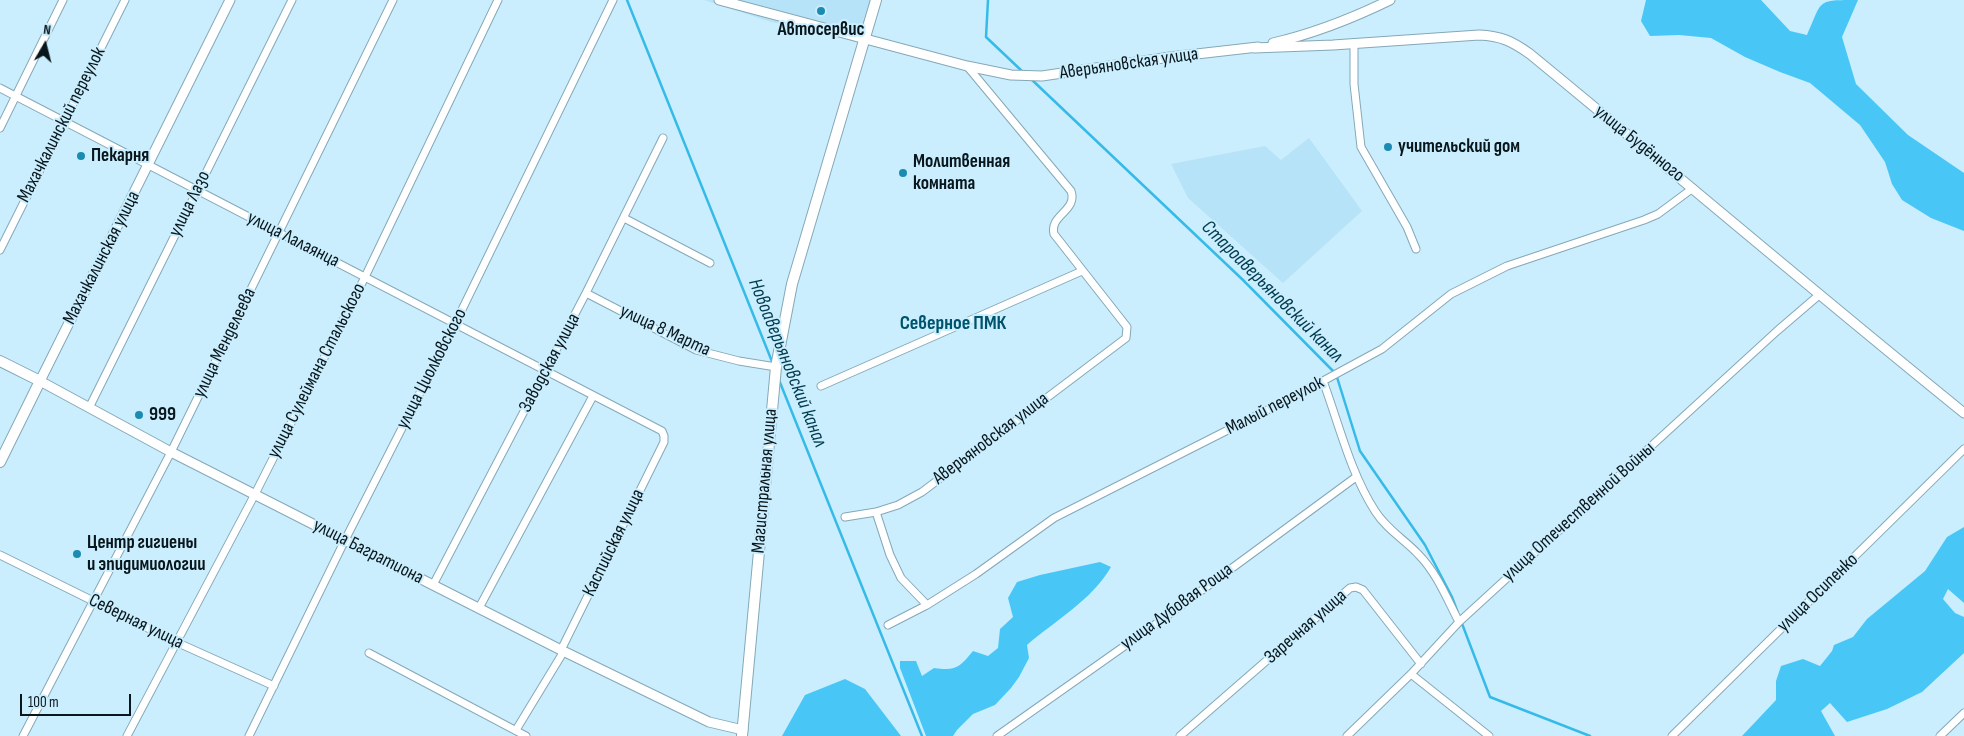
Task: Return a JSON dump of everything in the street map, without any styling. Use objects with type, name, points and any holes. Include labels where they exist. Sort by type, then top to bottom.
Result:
[{"type":"main road","name":"Магистральная улица","points":[[742,733],[776,367],[792,284],[876,0]]},
{"type":"main road","name":"улица Багратиона","points":[[0,361],[40,381]]},
{"type":"main road","name":"Махачкалинская улица","points":[[0,462],[40,381]]},
{"type":"street","points":[[0,128],[63,0]]},
{"type":"street","name":"Махачкалинский переулок","points":[[0,250],[125,0]]},
{"type":"street","name":"Махачкалинская улица","points":[[40,381],[230,0]]},
{"type":"street","name":"улица Лазо","points":[[89,408],[292,0]]},
{"type":"street","name":"улица Менделеева","points":[[23,736],[171,452],[393,0]]},
{"type":"street","name":"улица Сулеймана Стальского","points":[[127,736],[255,494],[365,277],[498,0]]},
{"type":"street","name":"улица Циолковского","points":[[249,736],[345,540],[455,324],[612,0]]},
{"type":"street","name":"Аверьяновская улица","points":[[719,0],[967,66],[1011,75],[1042,76],[1170,56],[1254,48],[1316,32],[1344,22],[1390,0]]},
{"type":"street","name":"улица Будённого","points":[[1254,48],[1354,44],[1479,35],[1496,36],[1514,43],[1530,54],[1818,295],[1964,413]]},
{"type":"street","points":[[1354,44],[1354,84],[1361,147],[1407,227],[1416,249]]},
{"type":"street","points":[[821,386],[1082,271],[1054,234],[1052,228],[1055,222],[1071,205],[1073,198],[1070,191],[967,66]]},
{"type":"street","name":"улица Лалаянца","points":[[0,88],[662,431],[664,436]]},
{"type":"street","name":"Заводская улица","points":[[433,585],[546,371],[663,138]]},
{"type":"street","name":"Малый переулок","points":[[888,625],[927,605],[976,574],[1054,518],[1382,349],[1452,294],[1507,266],[1658,214],[1692,188]]},
{"type":"street","points":[[624,218],[710,264]]},
{"type":"street","name":"Аверьяновская улица","points":[[845,517],[898,506],[922,492],[1126,338],[1127,327],[1082,271]]},
{"type":"street","name":"улица 8 Марта","points":[[586,293],[696,350],[739,361],[776,367]]},
{"type":"street","name":"улица Отечественной Войны","points":[[1347,736],[1421,664],[1459,622],[1818,295]]},
{"type":"street","name":"улица Багратиона","points":[[40,381],[171,452],[562,651],[709,722],[742,733]]},
{"type":"street","points":[[1323,381],[1356,477],[1384,525],[1418,553],[1429,566],[1459,622]]},
{"type":"street","points":[[479,608],[593,396]]},
{"type":"street","name":"Каспийская улица","points":[[516,730],[562,651],[664,442],[664,436]]},
{"type":"street","name":"улица Осипенко","points":[[1672,736],[1964,449]]},
{"type":"street","name":"улица Дубовая Роща","points":[[997,736],[1160,621],[1356,477]]},
{"type":"street","points":[[876,512],[890,555],[901,578],[927,605]]},
{"type":"street","name":"Северная улица","points":[[0,555],[176,642],[274,686]]},
{"type":"street","name":"Заречная улица","points":[[1180,736],[1350,588],[1356,587],[1363,590],[1421,664]]},
{"type":"street","points":[[369,653],[526,736]]},
{"type":"street","points":[[1411,674],[1489,736]]},
{"type":"street","points":[[1940,736],[1964,713]]},
{"type":"shaded area","points":[[704,0],[879,0],[866,42],[771,22]]},
{"type":"shaded area","points":[[1646,0],[1761,0],[1790,31],[1807,35],[1822,4],[1834,1],[1858,0],[1842,37],[1856,84],[1908,135],[1964,173],[1964,231],[1931,218],[1902,200],[1892,184],[1885,162],[1860,125],[1810,83],[1745,57],[1711,38],[1679,35],[1650,36],[1641,21]]},
{"type":"shaded area","points":[[1309,138],[1362,211],[1283,283],[1188,198],[1171,164],[1265,146],[1281,160]]},
{"type":"shaded area","points":[[1964,527],[1964,603],[1948,589],[1943,599],[1955,613],[1964,617],[1964,653],[1922,692],[1887,709],[1847,722],[1830,703],[1821,711],[1835,736],[1742,736],[1776,700],[1776,681],[1781,666],[1803,659],[1820,666],[1832,651],[1834,645],[1853,637],[1867,619],[1925,571],[1947,537]]},
{"type":"shaded area","points":[[1100,562],[1111,567],[1103,579],[1084,600],[1027,645],[1029,658],[1019,677],[995,705],[973,714],[953,736],[926,736],[900,668],[900,661],[916,661],[922,676],[934,668],[947,669],[956,667],[973,651],[988,656],[998,648],[1000,629],[1013,617],[1008,598],[1017,582]]},
{"type":"shaded area","points":[[845,679],[865,689],[901,736],[782,736],[805,695]]},
{"type":"waterway","name":"Новоаверьяновский канал","points":[[627,0],[773,364]]},
{"type":"waterway","name":"Староаверьяновский канал","points":[[988,0],[986,37],[1024,73]]},
{"type":"waterway","name":"Староаверьяновский канал","points":[[1030,78],[1243,280],[1336,374],[1360,451],[1425,545],[1452,597],[1458,613]]},
{"type":"waterway","name":"Новоаверьяновский канал","points":[[779,380],[922,736]]},
{"type":"waterway","name":"Староаверьяновский канал","points":[[1461,621],[1490,697],[1590,736]]},
{"type":"place","name":"Автосервис","points":[[821,11]]},
{"type":"place","name":"учительский дом","points":[[1388,147]]},
{"type":"place","name":"Пекарня","points":[[81,156]]},
{"type":"place","name":"Молитвенная комната","points":[[903,173]]},
{"type":"place","name":"999","points":[[139,415]]},
{"type":"place","name":"Центр гигиены и эпидимиологии","points":[[77,554]]},
{"type":"district","name":"Северное ПМК","points":[[953,324]]}]
